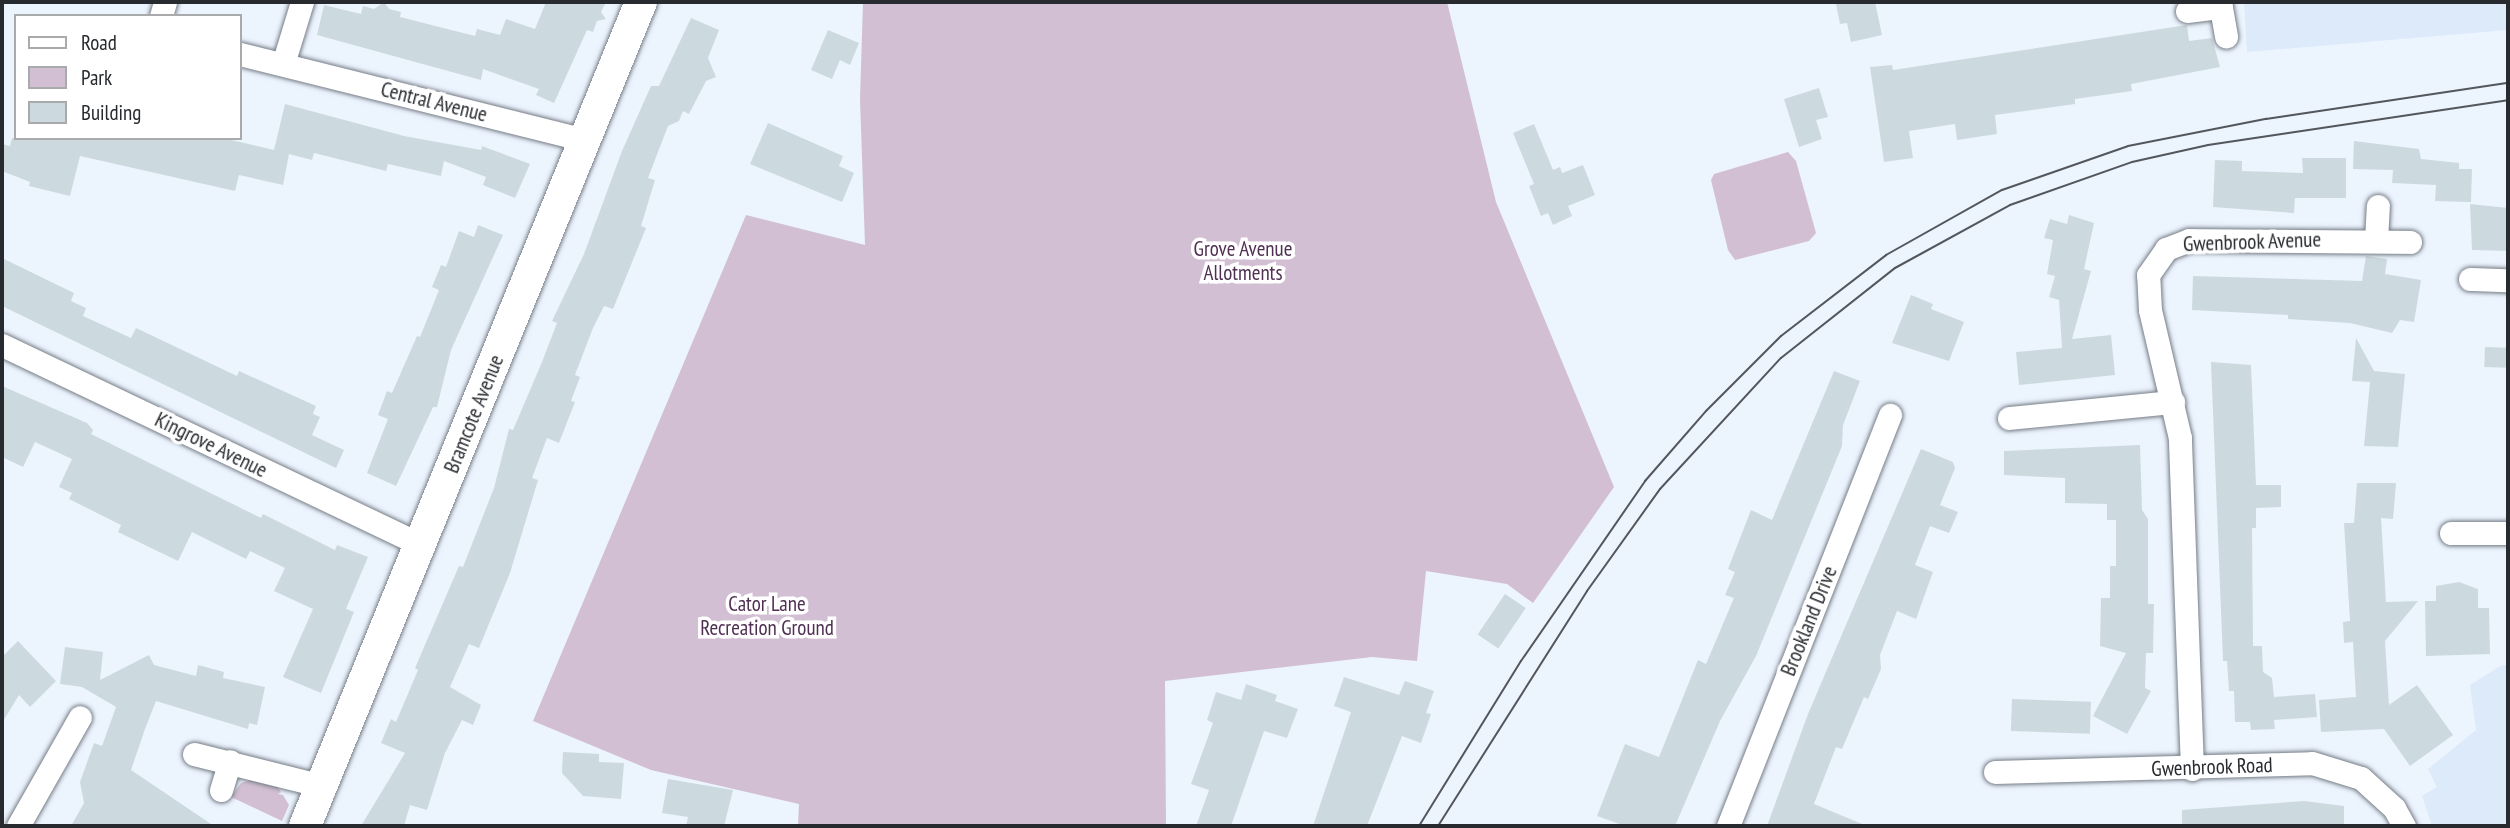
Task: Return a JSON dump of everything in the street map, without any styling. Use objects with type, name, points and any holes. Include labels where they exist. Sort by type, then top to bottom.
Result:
[{"type":"street","points":[[283,64],[302,2]]},
{"type":"street","name":"Bramcote Avenue","points":[[305,826],[641,2]]},
{"type":"street","points":[[2187,11],[2221,4],[2226,36]]},
{"type":"street","name":"Central Avenue","points":[[242,54],[585,140]]},
{"type":"street","points":[[2376,241],[2378,206]]},
{"type":"street","name":"Gwenbrook Avenue","points":[[2192,769],[2180,438],[2148,287],[2153,265],[2166,249],[2189,240],[2410,242]]},
{"type":"street","points":[[2470,279],[2508,280]]},
{"type":"street","name":"Kingrove Avenue","points":[[2,345],[421,545]]},
{"type":"street","points":[[2008,418],[2173,402]]},
{"type":"street","name":"Brookland Drive","points":[[1728,826],[1890,415]]},
{"type":"street","points":[[2451,533],[2508,533]]},
{"type":"street","points":[[18,826],[80,717]]},
{"type":"street","points":[[194,754],[322,786]]},
{"type":"street","points":[[221,790],[230,761]]},
{"type":"street","name":"Gwenbrook Road","points":[[1995,772],[2329,766],[2375,788],[2404,826]]},
{"type":"shaded area","points":[[2244,2],[2508,2],[2508,30],[2247,52]]},
{"type":"shaded area","points":[[2502,665],[2508,665],[2508,826],[2432,826],[2422,796],[2437,787],[2428,769],[2476,730],[2470,685]]},
{"type":"green space","name":"Grove Avenue Allotments","points":[[863,2],[1447,2],[1496,202],[1614,487],[1533,603],[1507,584],[1426,571],[1417,661],[1372,657],[1165,681],[1166,826],[798,826],[799,804],[651,770],[533,721],[746,215],[865,245],[860,99]]},
{"type":"green space","points":[[1788,152],[1796,161],[1816,233],[1809,241],[1735,260],[1728,250],[1711,180],[1714,174]]},
{"type":"green space","points":[[254,779],[275,783],[281,792],[278,794],[283,795],[289,805],[282,821],[231,797],[241,783]]},
{"type":"building","points":[[384,2],[389,9],[401,12],[400,17],[475,36],[477,29],[500,35],[506,19],[535,29],[546,2],[606,2],[601,12],[606,19],[597,21],[593,32],[587,30],[554,103],[536,95],[539,89],[483,69],[481,80],[317,35],[324,5],[361,14],[363,6],[374,9]]},
{"type":"building","points":[[1875,2],[1882,35],[1851,42],[1847,23],[1840,24],[1836,4]]},
{"type":"building","points":[[691,18],[719,30],[708,58],[716,77],[706,81],[689,114],[683,111],[679,121],[668,126],[648,178],[655,180],[641,226],[646,228],[613,309],[604,306],[593,328],[575,375],[580,377],[571,401],[575,402],[559,443],[547,438],[532,478],[538,480],[510,573],[479,648],[469,644],[450,687],[481,705],[473,725],[462,720],[445,753],[427,810],[410,805],[404,826],[361,826],[405,753],[381,743],[391,719],[396,722],[418,670],[415,668],[459,566],[463,567],[494,488],[509,429],[513,430],[557,323],[552,321],[584,254],[622,151],[651,86],[659,86]]},
{"type":"building","points":[[2187,25],[2189,41],[2212,38],[2220,67],[2131,84],[2132,91],[2075,99],[2075,104],[1995,115],[1997,134],[1957,140],[1955,124],[1909,131],[1913,158],[1884,162],[1870,67],[1892,65],[1893,70]]},
{"type":"building","points":[[828,30],[859,43],[850,65],[840,60],[832,79],[811,70]]},
{"type":"building","points":[[1819,88],[1828,117],[1816,120],[1822,139],[1799,147],[1784,99]]},
{"type":"building","points":[[285,104],[404,136],[481,150],[482,146],[530,164],[515,198],[483,185],[486,177],[444,161],[441,176],[388,164],[386,171],[314,153],[312,160],[289,154],[283,185],[239,175],[235,191],[80,156],[70,196],[29,186],[30,182],[2,171],[2,144],[10,146],[12,138],[232,140],[274,150]]},
{"type":"building","points":[[768,123],[843,156],[839,166],[854,173],[842,202],[750,164]]},
{"type":"building","points":[[1534,124],[1553,170],[1560,167],[1562,173],[1583,165],[1595,195],[1568,206],[1572,216],[1553,225],[1548,213],[1541,216],[1529,186],[1534,184],[1513,133]]},
{"type":"building","points":[[2354,141],[2419,149],[2421,159],[2459,163],[2459,169],[2472,169],[2471,202],[2435,201],[2436,185],[2392,183],[2393,170],[2353,169]]},
{"type":"building","points":[[2302,158],[2346,158],[2346,198],[2295,198],[2294,213],[2213,207],[2215,160],[2242,161],[2242,171],[2303,173]]},
{"type":"building","points":[[2470,204],[2508,208],[2508,251],[2472,250]]},
{"type":"building","points":[[2069,215],[2094,223],[2084,269],[2091,271],[2072,339],[2111,335],[2115,375],[2019,385],[2016,352],[2062,348],[2059,300],[2049,297],[2055,276],[2047,274],[2053,240],[2044,238],[2050,219],[2067,224]]},
{"type":"building","points":[[478,225],[503,235],[451,350],[437,407],[433,407],[396,486],[367,473],[388,419],[378,415],[387,391],[392,393],[417,336],[420,337],[439,290],[432,287],[441,265],[446,267],[459,231],[474,237]]},
{"type":"building","points":[[2366,256],[2387,259],[2385,274],[2421,280],[2414,322],[2400,320],[2392,333],[2350,323],[2288,319],[2288,315],[2192,310],[2193,276],[2362,281]]},
{"type":"building","points":[[2,258],[74,293],[71,301],[86,308],[83,316],[131,338],[136,328],[237,376],[239,371],[316,406],[313,414],[320,417],[312,435],[344,450],[336,468],[2,306]]},
{"type":"building","points":[[1911,295],[1933,304],[1931,309],[1964,322],[1949,361],[1892,343]]},
{"type":"building","points":[[2356,338],[2374,371],[2405,374],[2398,447],[2364,446],[2370,382],[2352,381]]},
{"type":"building","points":[[2485,347],[2508,348],[2507,368],[2484,367]]},
{"type":"building","points":[[2211,362],[2251,365],[2256,485],[2281,485],[2281,507],[2256,508],[2256,528],[2252,528],[2253,646],[2262,646],[2263,672],[2272,678],[2274,697],[2315,694],[2317,717],[2274,720],[2275,729],[2251,730],[2250,722],[2235,722],[2234,691],[2229,691],[2227,661],[2223,661]]},
{"type":"building","points":[[1834,371],[1860,381],[1843,425],[1842,446],[1756,656],[1720,721],[1675,826],[1625,826],[1597,816],[1625,744],[1659,757],[1698,660],[1706,664],[1734,598],[1725,595],[1735,572],[1728,569],[1751,510],[1772,520]]},
{"type":"building","points":[[2,386],[87,423],[93,430],[91,434],[261,518],[263,514],[335,550],[337,545],[368,557],[346,609],[354,612],[321,693],[283,677],[313,609],[274,591],[285,568],[250,551],[246,559],[192,532],[178,561],[118,532],[121,525],[69,499],[72,493],[59,487],[72,459],[35,442],[23,467],[2,457]]},
{"type":"building","points":[[2140,445],[2142,510],[2148,519],[2148,604],[2154,604],[2153,653],[2146,653],[2145,688],[2151,691],[2127,734],[2093,716],[2126,653],[2100,646],[2101,598],[2110,598],[2110,566],[2116,566],[2116,520],[2107,520],[2107,504],[2065,503],[2065,478],[2004,475],[2004,451]]},
{"type":"building","points":[[1921,449],[1953,462],[1955,468],[1940,505],[1958,512],[1949,533],[1930,526],[1915,565],[1933,572],[1916,619],[1897,611],[1880,655],[1881,669],[1868,699],[1864,697],[1842,749],[1836,747],[1814,804],[1867,826],[1767,826],[1808,714]]},
{"type":"building","points":[[2357,483],[2396,483],[2393,519],[2381,518],[2386,602],[2418,601],[2385,641],[2389,705],[2417,685],[2453,735],[2410,766],[2384,729],[2321,732],[2319,700],[2356,697],[2353,642],[2344,643],[2343,622],[2350,621],[2344,523],[2354,523]]},
{"type":"building","points":[[2459,582],[2478,589],[2478,608],[2489,608],[2490,654],[2426,656],[2425,601],[2436,601],[2436,586]]},
{"type":"building","points":[[1505,594],[1526,608],[1498,649],[1478,635]]},
{"type":"building","points":[[18,641],[56,681],[30,707],[19,695],[2,723],[2,657]]},
{"type":"building","points":[[65,647],[103,652],[100,680],[149,655],[154,665],[196,676],[198,665],[224,672],[223,678],[265,687],[257,725],[249,723],[248,729],[156,701],[145,729],[131,770],[214,826],[71,826],[84,803],[80,782],[94,743],[102,746],[116,707],[82,687],[60,684]]},
{"type":"building","points":[[1344,677],[1399,695],[1405,681],[1434,691],[1426,713],[1431,714],[1421,743],[1402,736],[1367,826],[1313,826],[1351,712],[1334,706]]},
{"type":"building","points":[[1246,684],[1277,695],[1275,701],[1298,709],[1287,738],[1264,731],[1231,826],[1196,826],[1209,790],[1191,784],[1213,723],[1207,720],[1216,692],[1241,700]]},
{"type":"building","points":[[2012,699],[2091,702],[2090,734],[2011,731]]},
{"type":"building","points":[[563,752],[599,754],[599,762],[624,763],[621,799],[583,796],[562,773]]},
{"type":"building","points":[[668,779],[733,790],[724,826],[686,826],[688,817],[662,813]]},
{"type":"building","points":[[2304,801],[2344,806],[2344,826],[2182,826],[2182,810]]},
{"type":"tram line","points":[[1419,826],[1521,661],[1645,481],[1706,411],[1781,336],[1886,255],[2002,190],[2128,146],[2266,119],[2508,83]]},
{"type":"tram line","points":[[1438,826],[1587,591],[1660,489],[1781,358],[1895,268],[2010,205],[2132,162],[2208,145],[2508,100]]},
{"type":"park label","name":"Cator Lane Recreation Ground","points":[[767,616]]}]
